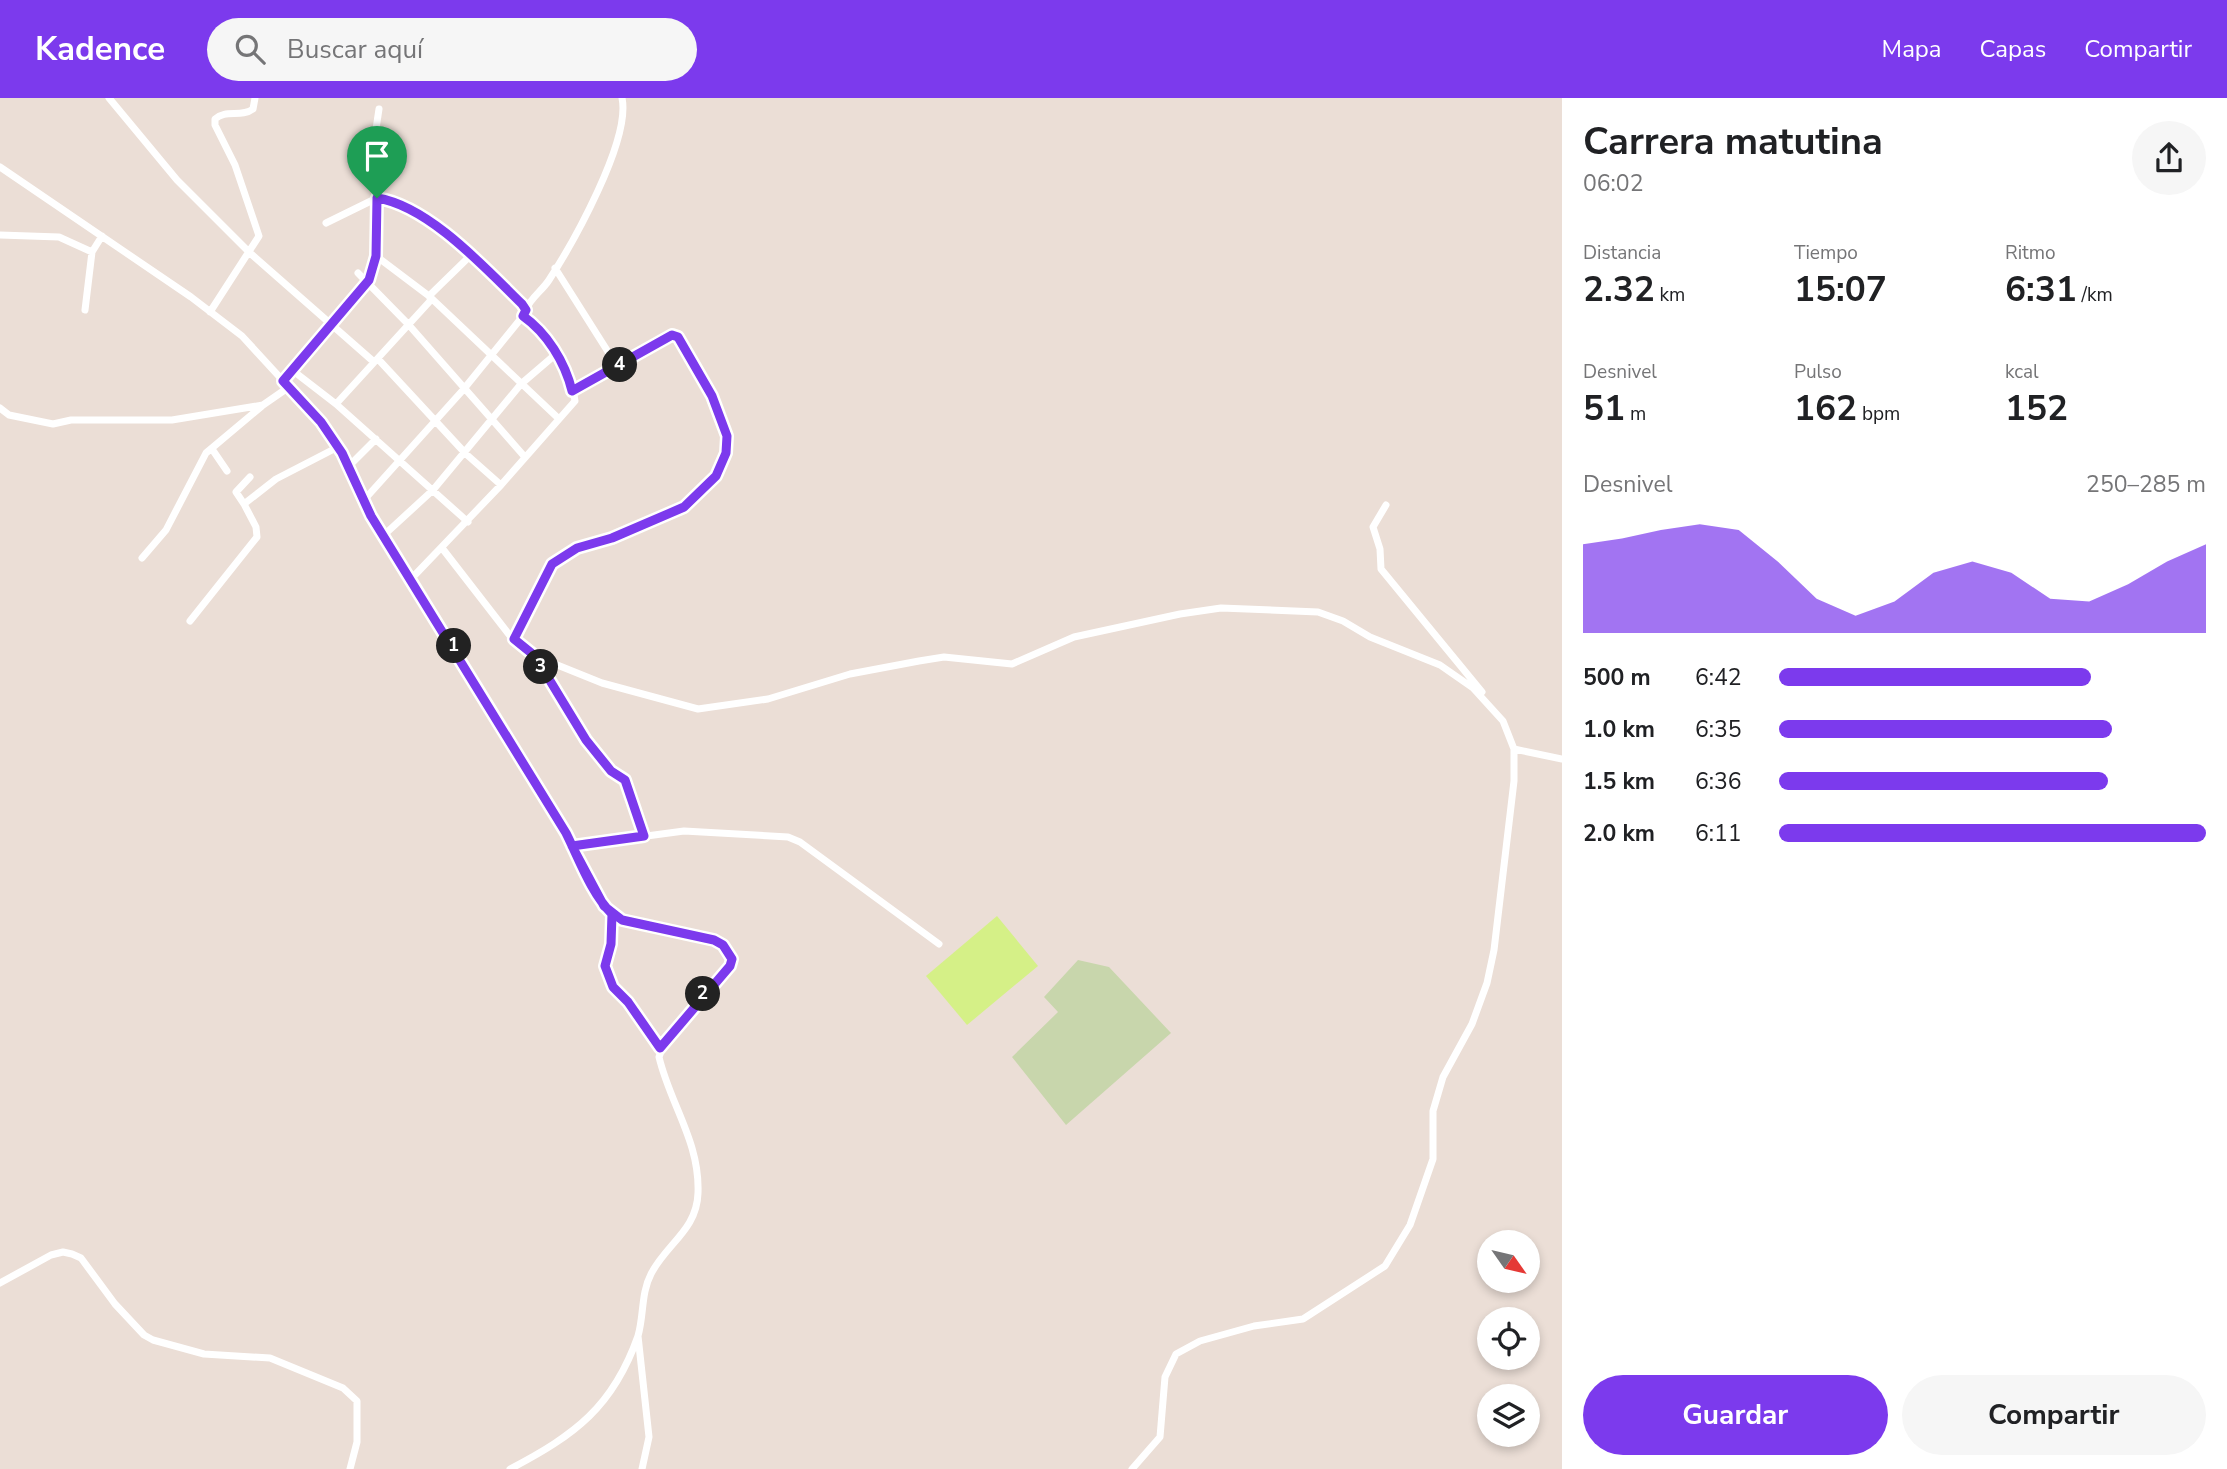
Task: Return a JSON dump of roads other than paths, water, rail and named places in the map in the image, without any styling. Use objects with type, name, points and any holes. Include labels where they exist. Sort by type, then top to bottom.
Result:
[{"type":"street","points":[[109,98],[177,180],[250,253],[376,361],[466,454],[501,485]]},
{"type":"street","points":[[210,312],[259,236],[235,165],[215,125],[215,119],[222,114],[248,113],[253,109],[255,98]]},
{"type":"street","points":[[364,500],[492,357],[525,313],[528,303],[551,278],[617,148],[624,110],[622,98]]},
{"type":"street","points":[[283,381],[367,282],[376,256],[374,150],[379,109]]},
{"type":"street","points":[[0,167],[242,336],[321,422],[338,447],[384,536],[412,578],[572,846],[604,906],[622,920],[714,940],[723,945],[732,959],[730,966],[660,1048]]},
{"type":"street","points":[[326,223],[377,198],[417,213],[470,256],[538,327],[568,373],[575,401],[468,522],[412,578]]},
{"type":"street","points":[[0,235],[59,237],[92,252]]},
{"type":"street","points":[[85,310],[92,252],[102,236]]},
{"type":"street","points":[[376,256],[429,296],[558,418]]},
{"type":"street","points":[[429,296],[470,256]]},
{"type":"street","points":[[555,268],[617,366]]},
{"type":"street","points":[[358,273],[408,324],[463,390],[524,456]]},
{"type":"street","points":[[336,404],[431,300],[429,296]]},
{"type":"street","points":[[514,639],[552,564],[577,548],[632,530],[684,507],[716,476],[726,453],[727,436],[712,396],[678,337],[672,335],[572,391]]},
{"type":"street","points":[[384,536],[433,490],[466,454],[521,384],[556,354]]},
{"type":"street","points":[[292,370],[336,404],[468,522]]},
{"type":"street","points":[[142,558],[166,530],[212,449],[263,405],[289,387]]},
{"type":"street","points":[[0,408],[9,415],[53,424],[71,420],[201,418],[220,411],[263,405]]},
{"type":"street","points":[[349,466],[376,439]]},
{"type":"street","points":[[244,504],[276,479],[338,447]]},
{"type":"street","points":[[212,449],[226,471]]},
{"type":"street","points":[[190,621],[257,537],[256,527],[236,492],[250,477]]},
{"type":"street","points":[[1132,1469],[1160,1437],[1166,1377],[1176,1354],[1200,1341],[1254,1326],[1303,1319],[1385,1266],[1410,1225],[1433,1160],[1433,1111],[1443,1077],[1472,1024],[1487,983],[1510,829],[1514,749],[1503,721],[1461,664],[1400,596],[1381,569],[1380,549],[1373,527],[1386,505]]},
{"type":"street","points":[[442,548],[514,639],[535,656],[603,683],[698,709],[768,699],[850,674],[944,657],[1012,664],[1074,637],[1221,608],[1318,612],[1440,665],[1473,688],[1503,721]]},
{"type":"street","points":[[535,656],[586,740],[611,771],[625,780],[644,836]]},
{"type":"street","points":[[1514,749],[1562,759]]},
{"type":"street","points":[[572,846],[699,831],[788,837],[800,842],[900,912],[940,944]]},
{"type":"street","points":[[612,914],[611,944],[605,966],[613,987],[628,1002],[660,1048],[661,1065],[691,1139],[698,1193],[692,1221],[651,1273],[645,1289],[638,1335],[649,1437],[642,1469]]},
{"type":"street","points":[[0,1283],[51,1255],[72,1254],[81,1258],[122,1312],[144,1335],[153,1340],[204,1354],[270,1358],[343,1388],[354,1395],[356,1401],[357,1442],[350,1469]]},
{"type":"street","points":[[510,1469],[585,1423],[598,1410],[610,1394],[638,1335]]}]
